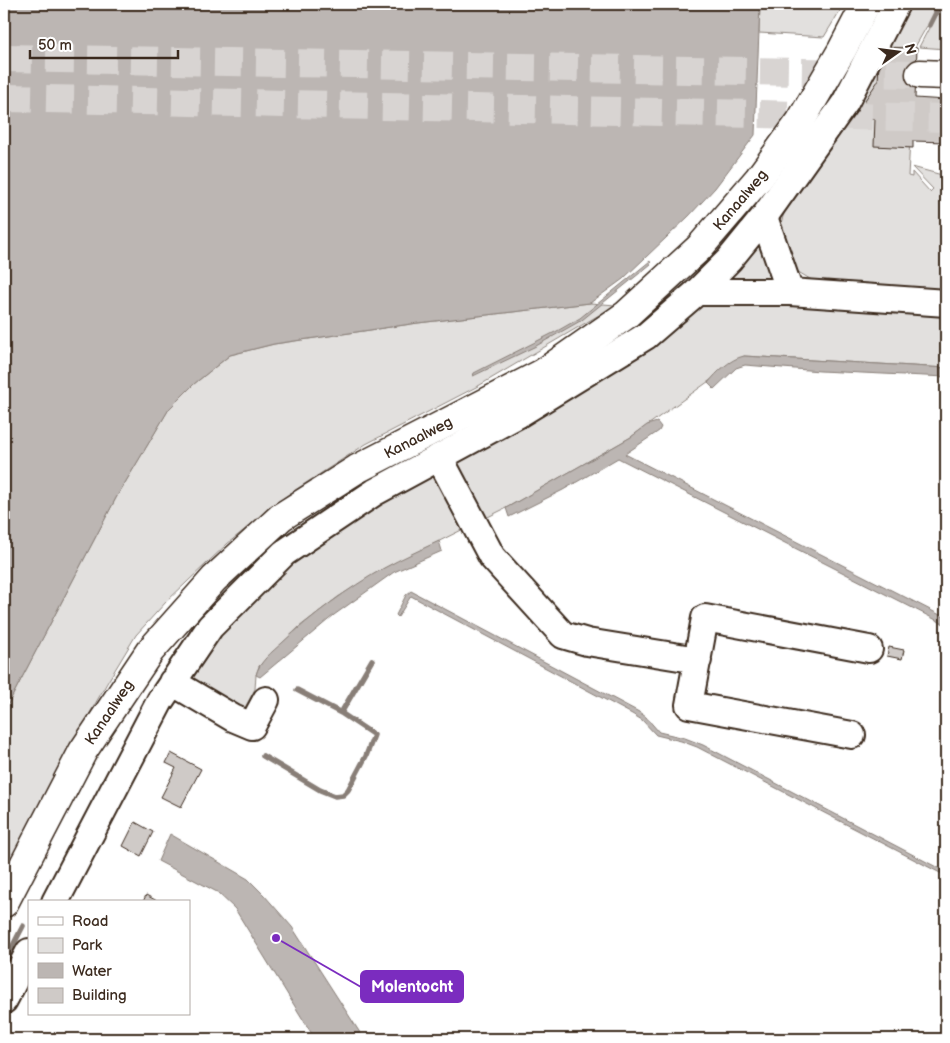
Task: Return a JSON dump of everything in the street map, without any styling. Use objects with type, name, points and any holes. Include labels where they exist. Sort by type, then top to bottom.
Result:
[{"type":"main road","name":"Kanaalweg","points":[[4,903],[83,751],[150,651],[214,580],[281,517],[357,469],[543,373],[626,314],[699,248],[759,178],[800,122],[842,50],[866,4]]},
{"type":"street","points":[[56,900],[160,701],[210,627],[284,553],[375,492],[519,414],[646,336],[697,292],[729,260],[764,217],[844,103],[896,4]]},
{"type":"street","points":[[764,217],[790,292]]},
{"type":"street","points":[[697,292],[790,292],[946,303]]},
{"type":"street","points":[[439,457],[492,557],[562,635],[587,642],[698,660]]},
{"type":"street","points":[[852,735],[689,705],[705,618],[869,649]]},
{"type":"street","points":[[172,682],[233,718],[252,726],[266,700]]},
{"type":"street","points":[[4,1000],[28,954]]},
{"type":"green space","points":[[760,4],[844,4],[824,37],[759,33]]},
{"type":"green space","points":[[903,4],[946,4],[946,49],[919,47],[929,28],[927,26],[915,47],[908,176],[912,177],[912,172],[930,192],[933,189],[912,167],[946,176],[946,295],[825,288],[795,270],[779,229],[789,198]]},
{"type":"green space","points":[[761,233],[780,287],[731,283],[726,270]]},
{"type":"green space","points":[[697,298],[946,309],[946,368],[744,356],[631,437],[506,508],[383,569],[338,597],[299,627],[259,666],[255,689],[242,713],[190,682],[191,668],[257,590],[314,540]]},
{"type":"green space","points":[[590,303],[616,305],[480,385],[366,444],[286,496],[227,544],[166,602],[136,635],[107,683],[61,764],[4,874],[4,712],[116,498],[169,409],[194,384],[230,355],[274,344],[418,323]]},
{"type":"water","points":[[4,4],[760,4],[755,135],[715,188],[689,216],[623,279],[590,303],[418,323],[274,344],[230,355],[194,384],[169,409],[116,498],[4,712]]},
{"type":"water","points":[[650,261],[651,264],[582,320],[536,346],[473,376],[474,373],[580,318]]},
{"type":"water","points":[[744,356],[946,368],[946,377],[820,371],[745,365],[736,368],[714,389],[708,383],[729,363]]},
{"type":"water","points":[[657,422],[661,427],[659,431],[625,454],[946,618],[946,625],[618,458],[563,490],[509,517],[506,508],[631,437],[647,425]]},
{"type":"water","points":[[439,541],[442,551],[394,572],[334,615],[260,677],[256,675],[260,666],[270,654],[305,622],[330,603],[384,568]]},
{"type":"water","points":[[411,591],[639,712],[659,732],[685,738],[703,745],[946,872],[946,876],[697,747],[656,735],[642,720],[632,714],[411,596],[398,617],[396,615],[406,595]]},
{"type":"water","points":[[170,834],[248,879],[264,895],[292,927],[364,1039],[315,1039],[235,909],[217,892],[158,861]]},
{"type":"building","points":[[880,47],[917,48],[915,98],[946,100],[946,142],[913,141],[913,148],[874,146],[875,119],[864,119],[865,100],[878,81]]},
{"type":"building","points":[[889,647],[904,650],[902,659],[887,656]]},
{"type":"building","points":[[171,753],[201,769],[181,807],[161,797],[176,768],[166,763]]},
{"type":"building","points":[[135,822],[153,832],[141,856],[123,846]]},
{"type":"building","points":[[146,895],[155,900],[144,900]]},
{"type":"waterway","points":[[930,25],[938,9],[941,6],[946,7]]},
{"type":"waterway","points":[[263,756],[320,790],[335,796],[343,795],[348,790],[366,756],[374,735],[341,713],[372,660]]},
{"type":"waterway","points":[[297,690],[341,713]]},
{"type":"waterway","points":[[4,963],[23,926]]},
{"type":"tunnel","points":[[4,58],[920,74]]},
{"type":"tunnel","points":[[4,98],[946,118]]},
{"type":"place","name":"Molentocht","points":[[276,938]]}]
